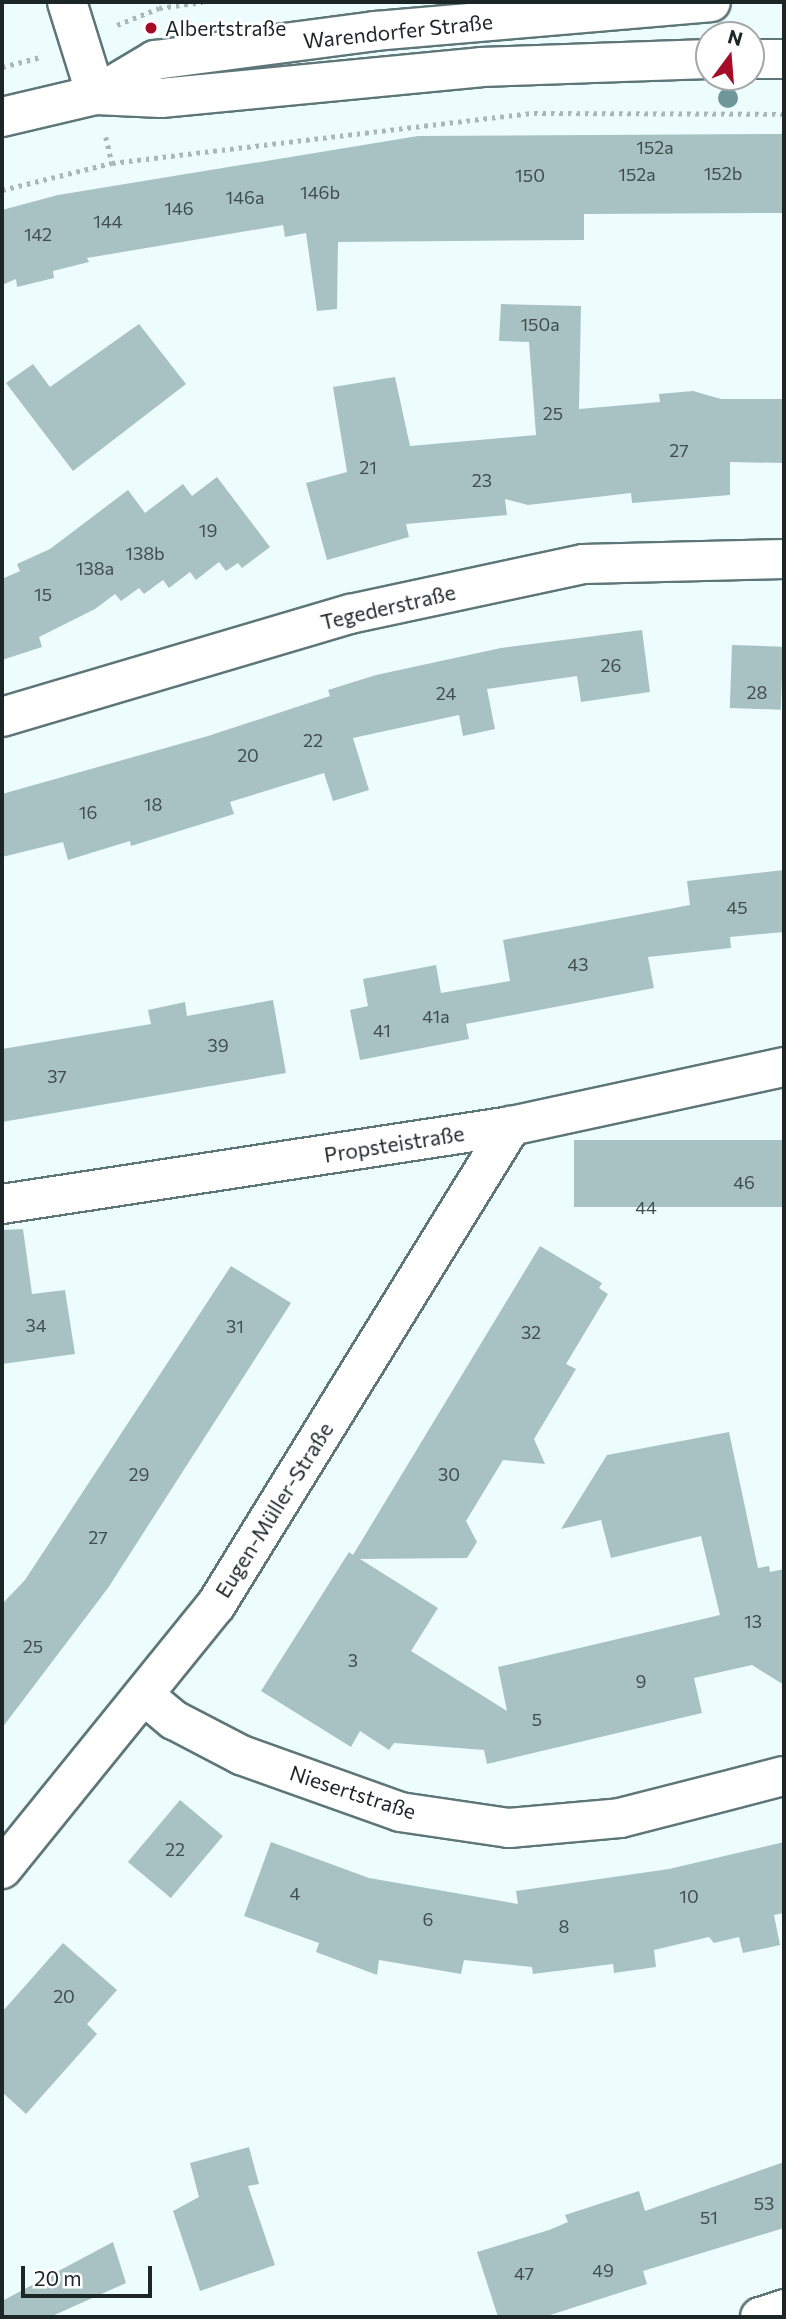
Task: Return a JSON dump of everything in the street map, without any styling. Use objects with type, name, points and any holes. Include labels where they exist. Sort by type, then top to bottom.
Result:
[{"type":"street","points":[[67,2],[96,95]]},
{"type":"street","name":"Warendorfer Straße","points":[[96,95],[155,60],[375,30],[711,2]]},
{"type":"street","name":"Warendorfer Straße","points":[[2,117],[96,95],[161,98],[481,67],[695,59]]},
{"type":"street","points":[[765,59],[784,59]]},
{"type":"street","name":"Tegederstraße","points":[[2,717],[350,614],[583,564],[784,559]]},
{"type":"street","name":"Propsteistraße","points":[[2,1204],[511,1126],[784,1067]]},
{"type":"street","name":"Eugen-Müller-Straße","points":[[2,1869],[145,1696],[216,1605],[511,1126]]},
{"type":"street","name":"Niesertstraße","points":[[145,1696],[174,1720],[241,1755],[400,1812],[509,1828],[620,1818],[784,1776]]},
{"type":"street","points":[[760,2317],[784,2309]]},
{"type":"path","points":[[2,190],[112,163],[534,113],[784,114]]},
{"type":"building","points":[[784,134],[784,213],[584,214],[584,240],[338,242],[337,309],[317,311],[306,233],[285,237],[283,225],[87,258],[89,262],[53,271],[54,278],[17,287],[16,279],[2,285],[2,210],[58,195],[418,136]]},
{"type":"building","points":[[501,304],[581,306],[579,409],[660,402],[659,394],[693,391],[721,399],[784,399],[784,463],[730,462],[730,495],[632,503],[631,493],[528,505],[505,499],[507,515],[406,524],[409,537],[327,560],[306,483],[347,472],[333,387],[395,377],[410,446],[536,435],[529,342],[499,341]]},
{"type":"building","points":[[139,324],[186,384],[73,471],[6,383],[33,364],[50,387]]},
{"type":"building","points":[[217,477],[270,547],[242,568],[238,563],[226,571],[219,562],[196,580],[190,572],[169,588],[163,580],[144,594],[139,588],[121,601],[115,594],[95,609],[39,637],[42,647],[2,660],[2,579],[20,571],[17,564],[50,549],[128,490],[145,513],[183,484],[192,496]]},
{"type":"building","points":[[642,630],[650,692],[581,702],[577,676],[487,689],[495,729],[463,736],[459,715],[353,738],[369,790],[333,801],[324,773],[230,802],[234,814],[131,846],[130,841],[68,860],[63,842],[2,857],[2,794],[208,736],[330,696],[328,690],[376,675],[501,648]]},
{"type":"building","points":[[732,645],[783,647],[781,710],[730,708]]},
{"type":"building","points":[[784,870],[784,932],[730,937],[731,948],[648,957],[654,988],[466,1024],[469,1039],[360,1060],[350,1010],[368,1006],[363,979],[436,965],[441,993],[510,981],[503,940],[690,905],[687,881]]},
{"type":"building","points":[[273,1000],[286,1073],[2,1122],[2,1049],[151,1024],[148,1010],[185,1002],[187,1016]]},
{"type":"building","points":[[574,1140],[784,1140],[784,1207],[574,1207]]},
{"type":"building","points":[[23,1229],[32,1294],[65,1290],[75,1354],[2,1364],[2,1230]]},
{"type":"building","points":[[540,1246],[602,1283],[599,1288],[608,1294],[566,1364],[576,1369],[534,1439],[545,1464],[503,1460],[466,1521],[477,1542],[467,1558],[360,1559],[438,1608],[411,1651],[507,1711],[498,1667],[720,1615],[701,1536],[611,1558],[601,1520],[561,1529],[607,1455],[729,1432],[758,1568],[769,1566],[770,1572],[784,1569],[784,1685],[752,1665],[694,1678],[702,1713],[487,1764],[484,1750],[394,1743],[389,1750],[360,1731],[351,1747],[261,1691],[349,1552],[353,1555]]},
{"type":"building","points":[[231,1266],[291,1303],[108,1588],[2,1728],[2,1604],[25,1580]]},
{"type":"building","points":[[180,1800],[223,1836],[171,1898],[128,1862]]},
{"type":"building","points":[[271,1842],[369,1878],[518,1904],[516,1891],[669,1869],[784,1842],[784,1913],[774,1915],[780,1945],[743,1953],[739,1937],[714,1943],[709,1937],[654,1950],[656,1967],[614,1973],[613,1964],[533,1974],[532,1967],[464,1960],[461,1974],[379,1960],[377,1975],[316,1952],[319,1943],[244,1916]]},
{"type":"building","points":[[63,1943],[117,1990],[87,2024],[97,2034],[26,2114],[2,2092],[2,2012]]},
{"type":"building","points":[[249,2147],[259,2184],[248,2186],[275,2265],[200,2291],[173,2211],[199,2197],[190,2163]]},
{"type":"building","points":[[784,2162],[784,2228],[643,2271],[647,2284],[544,2317],[498,2317],[477,2252],[549,2230],[568,2222],[565,2215],[639,2191],[645,2211]]},
{"type":"building","points":[[113,2242],[126,2283],[50,2317],[2,2317],[2,2301]]},
{"type":"place","name":"Albertstraße","points":[[151,28]]}]
